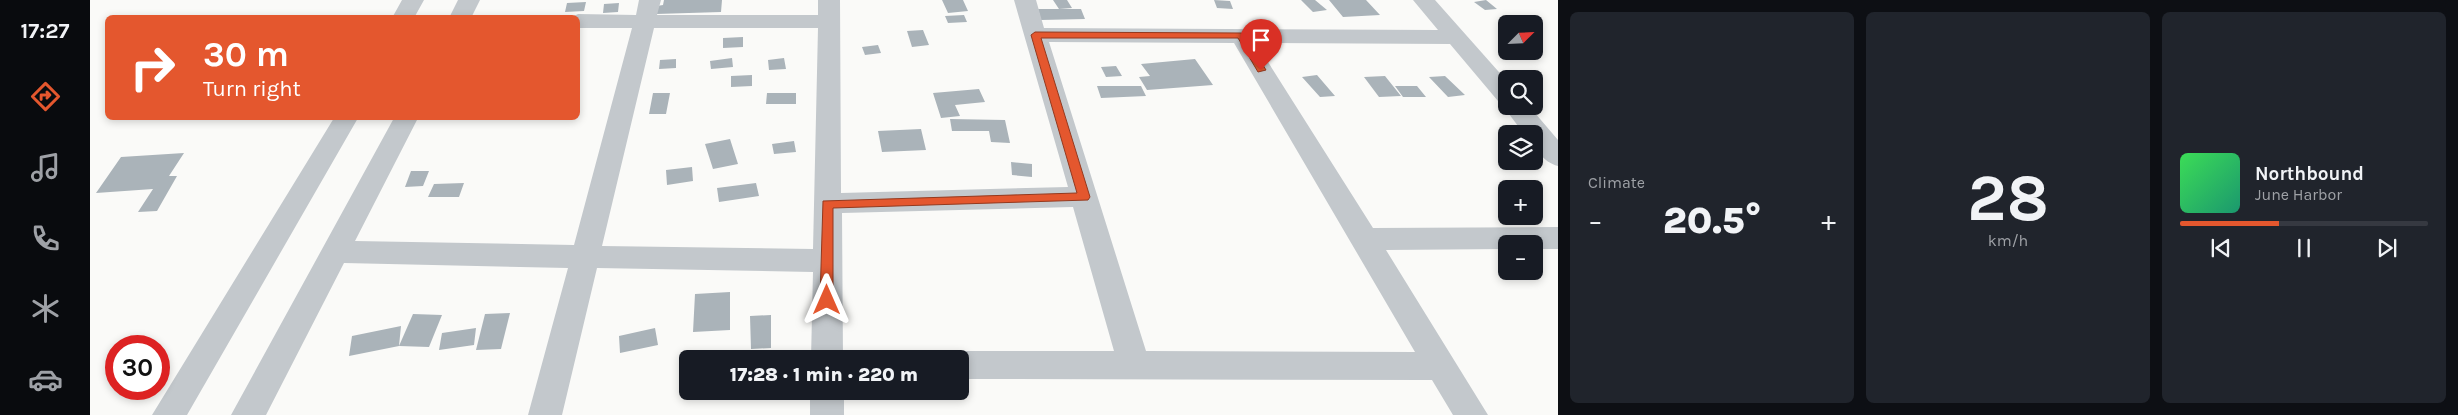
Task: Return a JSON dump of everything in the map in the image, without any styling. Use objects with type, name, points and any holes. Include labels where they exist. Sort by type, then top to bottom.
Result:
[{"type":"street","points":[[406,15],[413,0]]},
{"type":"street","points":[[462,15],[469,0]]},
{"type":"street","points":[[1025,0],[1134,365]]},
{"type":"street","points":[[1424,0],[1498,86]]},
{"type":"street","points":[[544,415],[647,11]]},
{"type":"street","points":[[580,21],[647,11],[829,11],[827,350]]},
{"type":"street","points":[[1035,35],[1457,37]]},
{"type":"street","points":[[1241,36],[1471,415]]},
{"type":"street","points":[[1523,115],[1558,157]]},
{"type":"street","points":[[170,415],[345,120]]},
{"type":"street","points":[[248,415],[333,252],[405,120]]},
{"type":"street","points":[[827,204],[1084,197]]},
{"type":"street","points":[[1364,239],[1558,238]]},
{"type":"street","points":[[333,252],[827,261]]},
{"type":"street","points":[[969,365],[1442,366]]},
{"type":"street","points":[[827,400],[827,415]]},
{"type":"building","points":[[664,0],[722,0],[721,12],[656,14],[657,6],[663,5]]},
{"type":"building","points":[[942,0],[963,0],[968,11],[948,13]]},
{"type":"building","points":[[1053,0],[1067,0],[1072,8],[1059,9]]},
{"type":"building","points":[[1214,0],[1230,1],[1233,9],[1217,8]]},
{"type":"building","points":[[1301,0],[1315,0],[1327,10],[1313,12]]},
{"type":"building","points":[[1329,0],[1366,0],[1380,15],[1343,17]]},
{"type":"building","points":[[1486,0],[1497,9],[1485,10],[1474,2]]},
{"type":"building","points":[[586,2],[584,11],[565,12],[567,3]]},
{"type":"building","points":[[619,3],[618,12],[603,13],[604,4]]},
{"type":"building","points":[[1038,9],[1081,9],[1085,19],[1041,20]]},
{"type":"building","points":[[964,15],[967,22],[948,23],[945,16]]},
{"type":"building","points":[[923,30],[929,45],[912,47],[907,31]]},
{"type":"building","points":[[743,37],[743,47],[723,48],[723,38]]},
{"type":"building","points":[[878,45],[881,53],[865,55],[862,47]]},
{"type":"building","points":[[732,58],[733,67],[711,69],[710,61]]},
{"type":"building","points":[[784,58],[786,69],[769,70],[768,60]]},
{"type":"building","points":[[676,59],[676,68],[659,69],[660,60]]},
{"type":"building","points":[[1195,59],[1213,85],[1147,90],[1139,77],[1150,76],[1141,64]]},
{"type":"building","points":[[1116,66],[1122,76],[1106,77],[1101,67]]},
{"type":"building","points":[[752,75],[752,86],[731,87],[731,76]]},
{"type":"building","points":[[1317,75],[1335,96],[1320,97],[1302,77]]},
{"type":"building","points":[[1385,76],[1401,96],[1379,97],[1364,77]]},
{"type":"building","points":[[1445,76],[1465,95],[1448,97],[1429,77]]},
{"type":"building","points":[[1097,86],[1141,86],[1146,96],[1101,98]]},
{"type":"building","points":[[1395,86],[1417,86],[1426,97],[1403,97]]},
{"type":"building","points":[[979,89],[985,102],[955,105],[960,116],[941,118],[933,93]]},
{"type":"building","points":[[653,93],[670,93],[666,114],[649,114]]},
{"type":"building","points":[[767,93],[796,93],[796,104],[766,104]]},
{"type":"building","points":[[950,119],[1005,120],[1010,143],[991,142],[989,131],[952,131]]},
{"type":"building","points":[[921,129],[926,150],[882,152],[878,131]]},
{"type":"building","points":[[730,139],[738,164],[713,169],[705,144]]},
{"type":"building","points":[[794,141],[796,152],[774,154],[772,144]]},
{"type":"building","points":[[184,153],[169,176],[177,176],[157,211],[138,212],[153,189],[96,193],[121,157]]},
{"type":"building","points":[[1011,162],[1032,164],[1032,177],[1012,175]]},
{"type":"building","points":[[692,167],[693,181],[667,185],[666,170]]},
{"type":"building","points":[[411,171],[429,171],[423,186],[405,187]]},
{"type":"building","points":[[464,183],[459,197],[428,197],[434,184]]},
{"type":"building","points":[[756,183],[759,196],[719,202],[717,188]]},
{"type":"building","points":[[730,292],[730,330],[693,332],[695,294]]},
{"type":"building","points":[[510,313],[501,349],[476,350],[485,314]]},
{"type":"building","points":[[413,314],[442,315],[429,347],[399,346]]},
{"type":"building","points":[[771,315],[771,348],[751,349],[750,316]]},
{"type":"building","points":[[401,326],[399,346],[349,356],[352,336]]},
{"type":"building","points":[[476,328],[474,345],[439,350],[442,333]]},
{"type":"building","points":[[655,328],[658,345],[620,353],[619,336]]},
{"type":"route","points":[[827,300],[827,204],[1084,197],[1035,35],[1241,36],[1261,70]]}]
